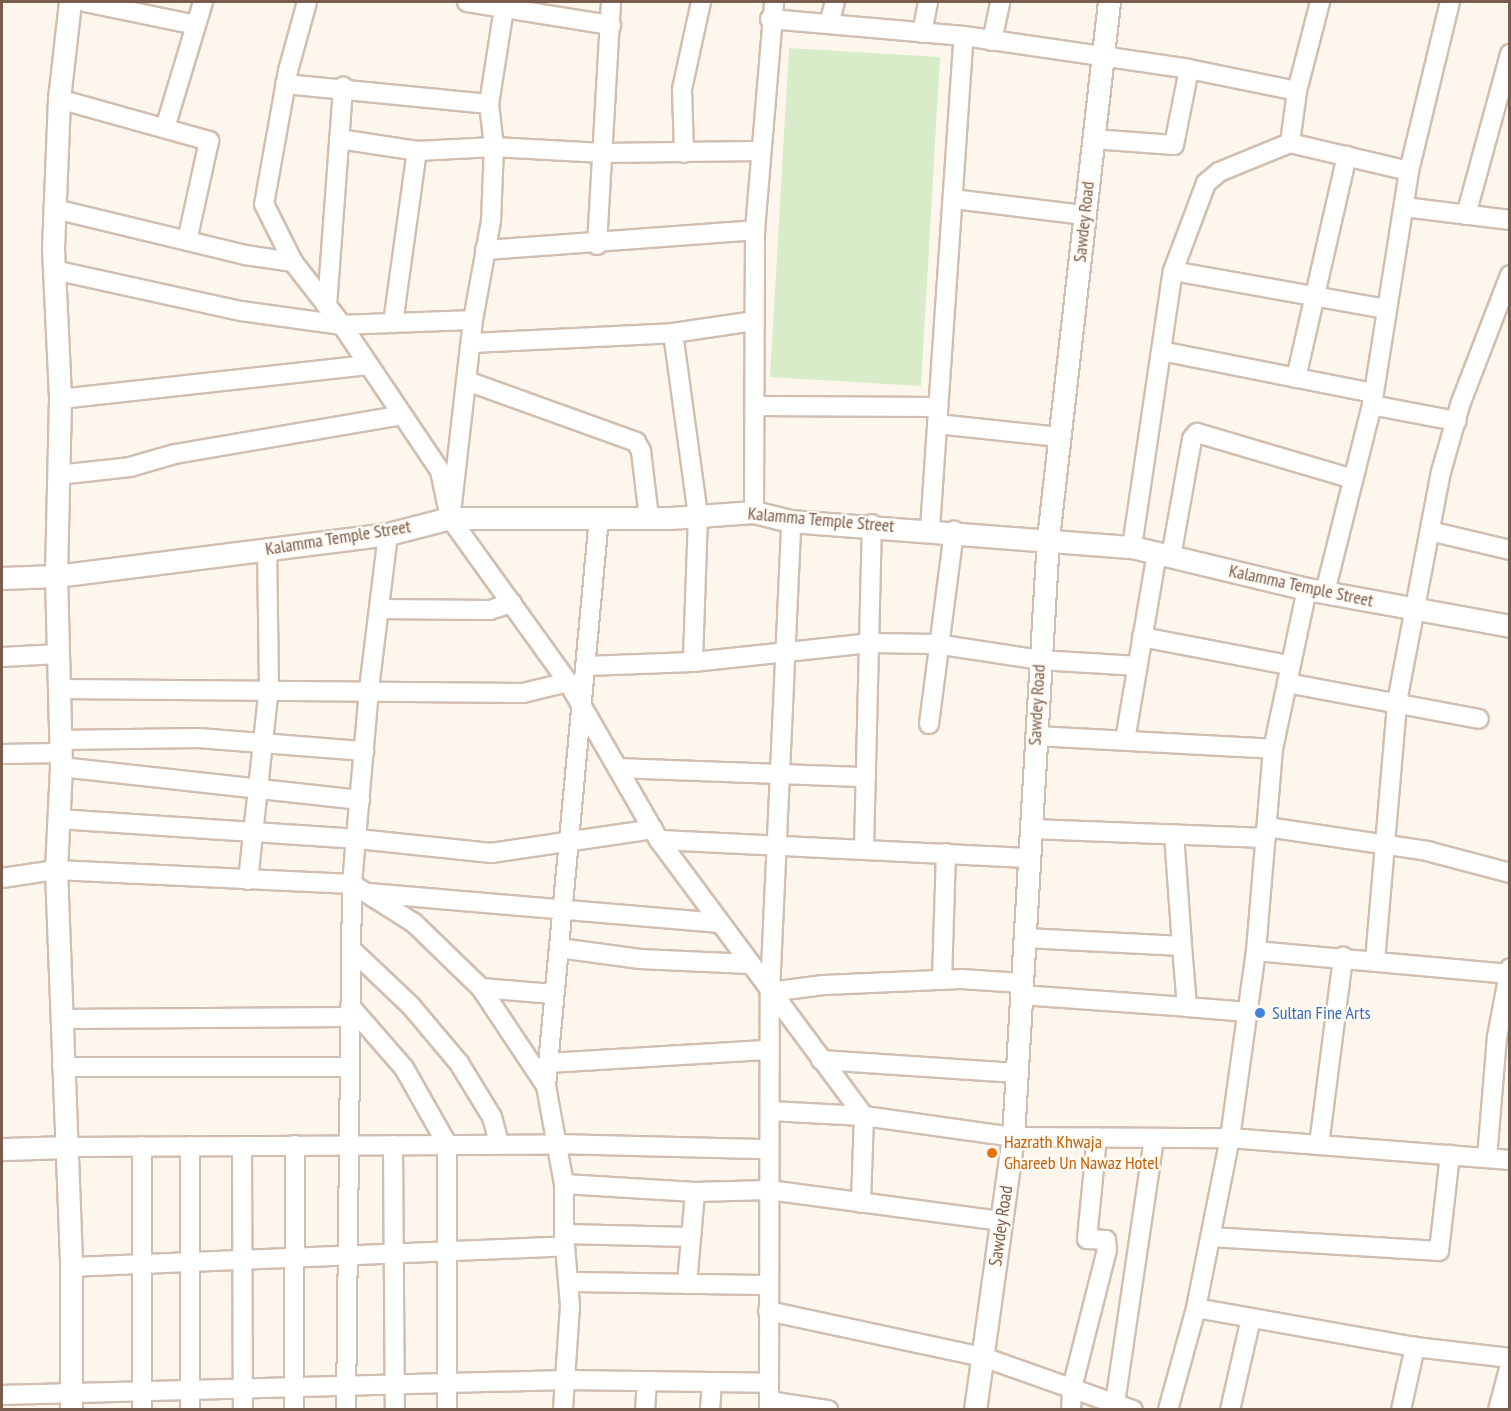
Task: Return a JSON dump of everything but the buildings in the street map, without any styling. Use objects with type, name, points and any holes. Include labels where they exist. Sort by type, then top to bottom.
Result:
[{"type":"street","points":[[70,2],[59,99],[54,270],[60,399],[56,576],[60,753],[56,870],[70,1267],[71,1402]]},
{"type":"street","points":[[85,2],[196,26]]},
{"type":"street","points":[[165,128],[203,2]]},
{"type":"street","points":[[308,2],[285,84],[264,204],[293,262],[342,325],[440,471],[450,518],[568,682],[656,835],[864,1116],[861,1203]]},
{"type":"street","points":[[467,2],[504,5],[611,25]]},
{"type":"street","points":[[597,245],[611,2]]},
{"type":"street","points":[[684,153],[682,89],[701,2]]},
{"type":"street","points":[[829,24],[835,2]]},
{"type":"street","points":[[922,33],[928,2]]},
{"type":"street","points":[[992,41],[1000,2]]},
{"type":"street","name":"Sawdey Road","points":[[975,1410],[1013,1137],[1048,538],[1109,2]]},
{"type":"street","points":[[1290,143],[1297,91],[1320,2]]},
{"type":"street","points":[[1168,1410],[1196,1308],[1230,1138],[1256,951],[1273,749],[1288,674],[1353,479],[1372,399],[1409,171],[1450,2]]},
{"type":"street","points":[[450,518],[473,320],[485,250],[494,147],[489,105],[504,5]]},
{"type":"street","points":[[754,512],[755,230],[772,10],[829,24],[964,36],[1189,69],[1297,91]]},
{"type":"street","points":[[930,529],[964,36]]},
{"type":"street","points":[[1466,215],[1509,54]]},
{"type":"street","points":[[1093,138],[1174,145],[1189,69]]},
{"type":"street","points":[[285,84],[343,87],[489,105]]},
{"type":"street","points":[[327,306],[343,87]]},
{"type":"street","points":[[59,99],[209,141],[187,241]]},
{"type":"street","points":[[339,139],[417,151],[494,147],[603,153],[760,150]]},
{"type":"street","points":[[1132,547],[1173,271],[1206,183],[1219,172],[1290,143],[1409,171]]},
{"type":"street","points":[[393,323],[417,151]]},
{"type":"street","points":[[1296,378],[1347,156]]},
{"type":"street","points":[[953,199],[1084,215]]},
{"type":"street","points":[[1404,207],[1509,220]]},
{"type":"street","points":[[55,209],[187,241],[293,262]]},
{"type":"street","points":[[485,250],[597,245],[755,230]]},
{"type":"street","points":[[54,270],[241,311],[342,325],[473,320]]},
{"type":"street","points":[[1173,271],[1314,298],[1387,309]]},
{"type":"street","points":[[1376,961],[1388,845],[1397,702],[1441,472],[1456,421],[1509,275]]},
{"type":"street","points":[[472,343],[673,333],[753,321]]},
{"type":"street","points":[[673,333],[698,516],[693,662]]},
{"type":"street","points":[[1161,351],[1296,378],[1456,421]]},
{"type":"street","points":[[60,399],[368,365]]},
{"type":"street","points":[[467,381],[636,442],[641,451],[649,518]]},
{"type":"street","points":[[755,406],[938,416],[1059,436]]},
{"type":"street","points":[[58,475],[130,467],[175,454],[402,415]]},
{"type":"street","points":[[1125,740],[1142,637],[1192,439],[1197,433],[1353,479]]},
{"type":"street","name":"Kalamma Temple Street","points":[[2,578],[56,576],[388,534],[450,518],[649,518],[754,512],[791,521],[872,524],[1132,547],[1316,590],[1509,626]]},
{"type":"street","points":[[563,1410],[569,1282],[565,1240],[564,1184],[546,1086],[598,518]]},
{"type":"street","points":[[769,1398],[770,992],[791,521]]},
{"type":"street","points":[[864,848],[872,524]]},
{"type":"street","points":[[928,724],[936,644],[954,531]]},
{"type":"street","points":[[1430,531],[1509,550]]},
{"type":"street","points":[[346,1410],[349,1148],[347,1067],[351,949],[359,888],[358,839],[369,689],[388,534]]},
{"type":"street","points":[[248,880],[255,833],[269,688],[267,549]]},
{"type":"street","points":[[379,609],[490,610],[512,603]]},
{"type":"street","points":[[1142,637],[1397,702],[1479,718]]},
{"type":"street","points":[[586,666],[693,662],[786,650],[870,643],[936,644],[1040,660],[1138,666]]},
{"type":"street","points":[[2,657],[59,654]]},
{"type":"street","points":[[60,689],[269,688],[523,693],[568,682]]},
{"type":"street","points":[[1036,736],[1273,749]]},
{"type":"street","points":[[2,754],[60,753],[198,738],[364,751]]},
{"type":"street","points":[[60,753],[259,787],[360,800]]},
{"type":"street","points":[[618,768],[866,777]]},
{"type":"street","points":[[58,819],[358,839],[491,853],[569,841],[656,835],[1029,858]]},
{"type":"street","points":[[1031,829],[1174,834],[1326,833],[1427,851],[1509,873]]},
{"type":"street","points":[[1174,834],[1186,1007]]},
{"type":"street","points":[[942,980],[946,853]]},
{"type":"street","points":[[2,878],[56,870],[248,880],[359,888],[720,923]]},
{"type":"street","points":[[359,888],[414,923],[481,988],[546,1086]]},
{"type":"street","points":[[1025,938],[1182,946]]},
{"type":"street","points":[[559,948],[640,959],[750,964]]},
{"type":"street","points":[[351,949],[411,1006],[459,1063],[492,1117],[500,1144]]},
{"type":"street","points":[[1256,951],[1509,971],[1497,1037],[1487,1158]]},
{"type":"street","points":[[1319,1145],[1343,957]]},
{"type":"street","points":[[770,992],[824,985],[942,980],[1248,1012]]},
{"type":"street","points":[[481,988],[554,994]]},
{"type":"street","points":[[61,1019],[350,1011],[404,1068],[447,1144],[447,1410]]},
{"type":"street","points":[[548,1063],[770,1050]]},
{"type":"street","points":[[821,1060],[1017,1073]]},
{"type":"street","points":[[62,1067],[347,1067]]},
{"type":"street","points":[[770,1111],[864,1116],[1013,1137],[1230,1138],[1509,1160]]},
{"type":"street","points":[[1071,1410],[1072,1388],[1107,1250],[1106,1240],[1087,1239],[1097,1137]]},
{"type":"street","points":[[1115,1403],[1154,1138]]},
{"type":"street","points":[[2,1149],[295,1145],[349,1148],[393,1145],[558,1144],[769,1149]]},
{"type":"street","points":[[294,1410],[295,1145]]},
{"type":"street","points":[[393,1145],[395,1410]]},
{"type":"street","points":[[142,1146],[142,1401]]},
{"type":"street","points":[[190,1146],[190,1401]]},
{"type":"street","points":[[242,1146],[243,1410]]},
{"type":"street","points":[[1212,1237],[1439,1251],[1450,1155]]},
{"type":"street","points":[[564,1184],[695,1192],[769,1190],[1002,1221]]},
{"type":"street","points":[[687,1284],[689,1237],[695,1192]]},
{"type":"street","points":[[70,1267],[447,1251],[565,1240],[689,1237]]},
{"type":"street","points":[[569,1282],[768,1285]]},
{"type":"street","points":[[1196,1308],[1415,1347],[1509,1358]]},
{"type":"street","points":[[768,1311],[983,1357],[1133,1410]]},
{"type":"street","points":[[1230,1410],[1251,1318]]},
{"type":"street","points":[[1401,1410],[1415,1347]]},
{"type":"street","points":[[1498,1410],[1508,1374]]},
{"type":"street","points":[[2,1395],[71,1402],[190,1401],[243,1391],[565,1380],[712,1382],[769,1398],[826,1409]]},
{"type":"street","points":[[645,1410],[647,1381]]},
{"type":"street","points":[[710,1410],[712,1382]]},
{"type":"green space","points":[[789,48],[940,57],[921,386],[770,377]]},
{"type":"place","name":"Sultan Fine Arts","points":[[1260,1013]]},
{"type":"place","name":"Hazrath Khwaja Ghareeb Un Nawaz Hotel","points":[[992,1153]]}]
